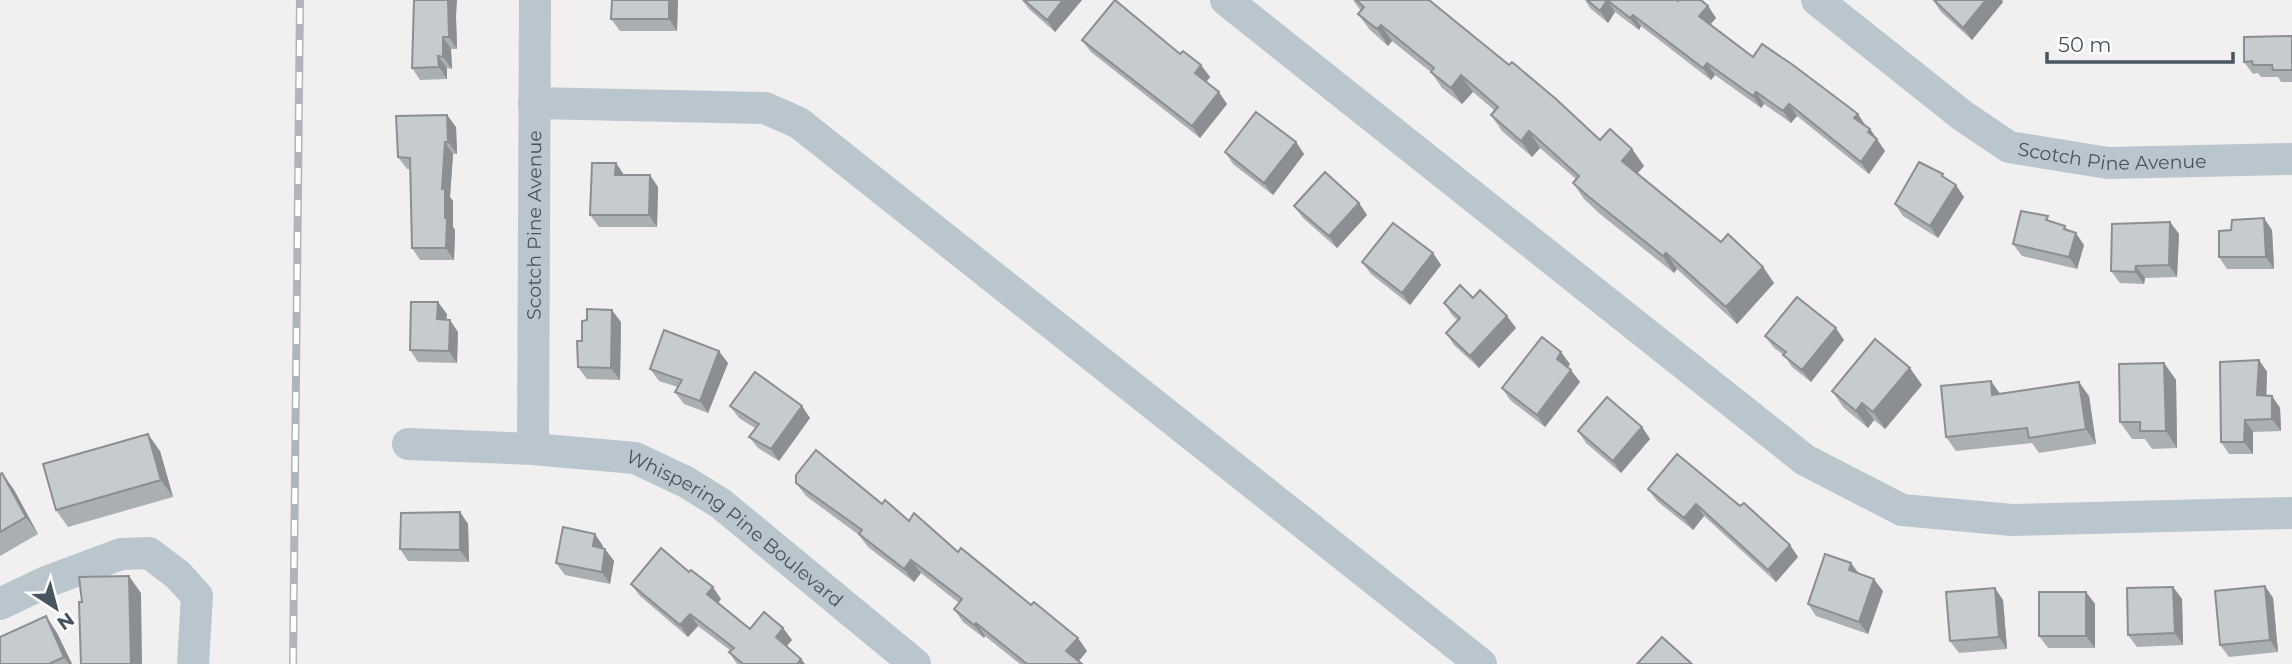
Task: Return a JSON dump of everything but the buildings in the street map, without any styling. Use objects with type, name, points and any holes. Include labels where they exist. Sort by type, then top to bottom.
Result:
[{"type":"street","name":"Scotch Pine Avenue","points":[[533,449],[535,0]]},
{"type":"street","points":[[1226,0],[1805,460],[1902,510],[2012,520],[2292,513]]},
{"type":"street","name":"Scotch Pine Avenue","points":[[1817,0],[1963,116],[2009,146],[2108,163],[2292,159]]},
{"type":"street","points":[[534,103],[765,108],[799,123],[1481,664]]},
{"type":"street","name":"Whispering Pine Boulevard","points":[[408,444],[533,449],[635,458],[686,482],[720,503],[911,663]]},
{"type":"street","points":[[0,604],[46,582],[121,554],[149,553],[178,575],[197,596],[193,664]]},
{"type":"railway","points":[[293,664],[300,0]]}]
